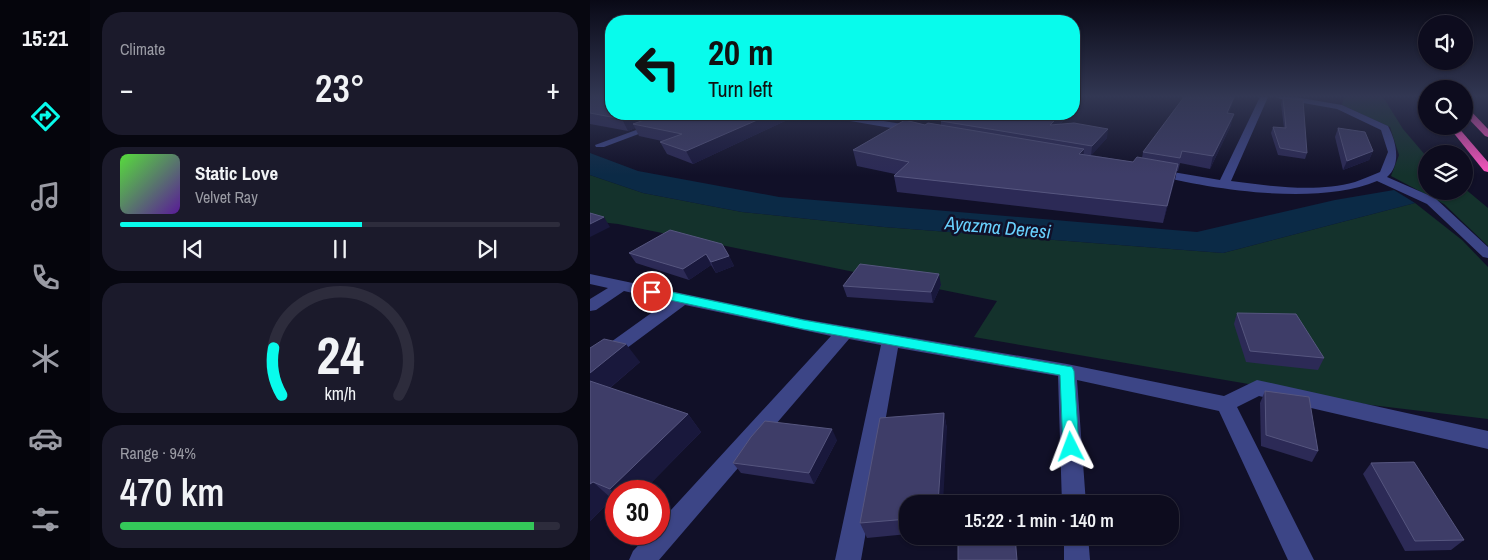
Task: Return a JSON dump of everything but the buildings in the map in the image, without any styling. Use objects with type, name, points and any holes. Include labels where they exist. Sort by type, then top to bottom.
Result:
[{"type":"highway","points":[[1477,123],[1488,134]]},
{"type":"highway","points":[[1460,135],[1488,169]]},
{"type":"street","points":[[600,145],[662,123]]},
{"type":"street","points":[[877,123],[926,132]]},
{"type":"street","points":[[1224,184],[1252,123]]},
{"type":"street","points":[[1147,171],[1224,184],[1305,190],[1354,186],[1385,174],[1393,152],[1385,128],[1374,123]]},
{"type":"street","points":[[1377,177],[1401,186],[1431,202],[1488,254]]},
{"type":"street","points":[[590,279],[845,332],[1067,371],[1226,404],[1257,388],[1488,440]]},
{"type":"street","points":[[590,306],[621,286]]},
{"type":"street","points":[[590,366],[682,299]]},
{"type":"street","points":[[642,560],[845,332]]},
{"type":"street","points":[[848,560],[892,340]]},
{"type":"street","points":[[1067,371],[1074,495]]},
{"type":"street","points":[[1226,404],[1301,560]]},
{"type":"street","points":[[1076,545],[1077,560]]},
{"type":"green space","points":[[1382,123],[1399,123],[1418,147],[1418,190],[1391,176],[1399,155],[1390,127]]},
{"type":"green space","points":[[590,175],[643,193],[742,212],[884,227],[1223,253],[1415,203],[1462,240],[1488,267],[1488,419],[1371,405],[974,337],[997,301],[618,224],[590,221]]},
{"type":"green space","points":[[1473,196],[1488,208],[1488,246],[1444,204],[1436,200],[1473,200]]},
{"type":"water","name":"Ayazma Deresi","points":[[590,153],[638,171],[779,197],[1197,232],[1335,200],[1394,190],[1415,203],[1223,253],[884,227],[742,212],[643,193],[590,175]]},
{"type":"route","points":[[652,292],[803,325],[1067,371],[1071,447]]}]
